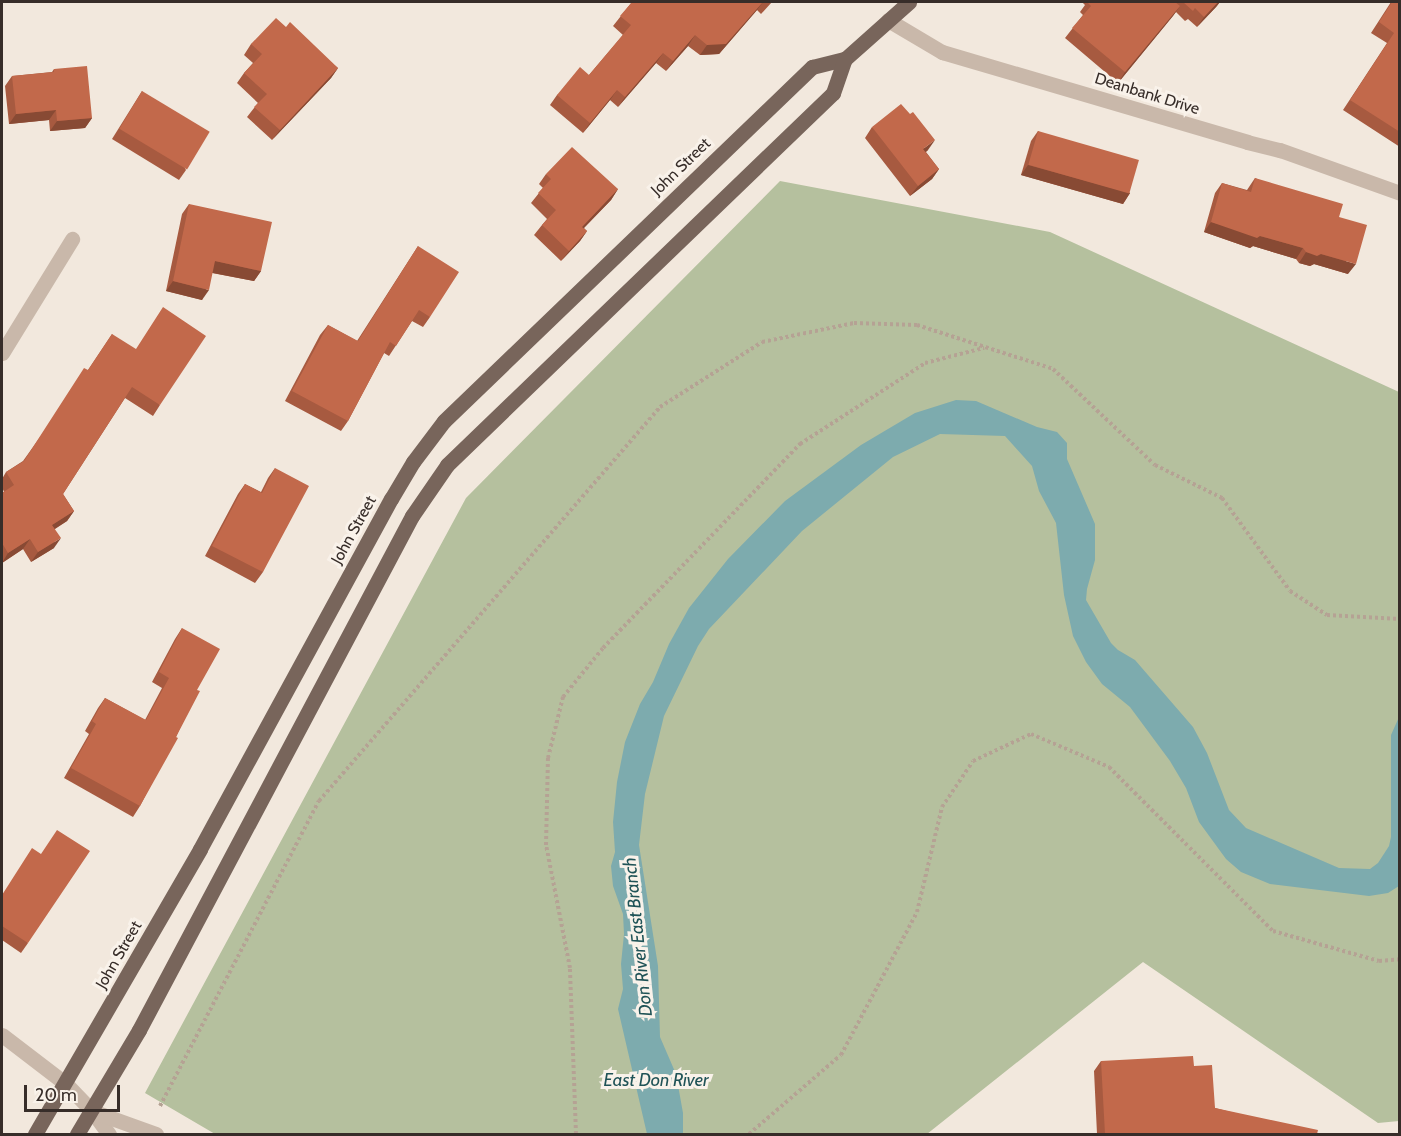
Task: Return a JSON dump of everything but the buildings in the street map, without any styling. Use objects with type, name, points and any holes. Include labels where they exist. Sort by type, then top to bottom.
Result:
[{"type":"main road","name":"John Street","points":[[35,1134],[200,849],[391,499],[444,421],[812,67],[845,58],[909,2]]},
{"type":"main road","name":"John Street","points":[[77,1134],[139,1030],[412,516],[447,465],[833,93],[845,58]]},
{"type":"street","name":"Deanbank Drive","points":[[888,20],[942,52],[1280,150],[1400,193]]},
{"type":"street","points":[[2,353],[72,240]]},
{"type":"street","points":[[2,1035],[66,1084],[92,1111],[109,1134]]},
{"type":"street","points":[[92,1111],[156,1134]]},
{"type":"path","points":[[160,1106],[319,801],[660,407],[762,342],[854,323],[917,325],[1053,369],[1155,465],[1222,498],[1290,591],[1327,615],[1400,619]]},
{"type":"path","points":[[576,1134],[570,969],[546,845],[548,758],[563,697],[603,648],[800,444],[926,363],[986,347]]},
{"type":"path","points":[[749,1134],[841,1055],[917,912],[942,807],[973,761],[1031,734],[1109,767],[1273,932],[1379,961],[1400,959]]},
{"type":"green space","points":[[780,181],[1050,232],[1399,392],[1399,1121],[1378,1123],[1143,962],[927,1134],[215,1134],[145,1093],[466,498]]},
{"type":"water","name":"East Don River","points":[[956,400],[976,401],[1037,427],[1057,432],[1067,443],[1067,459],[1095,524],[1095,560],[1086,600],[1111,643],[1135,660],[1193,727],[1207,753],[1229,810],[1246,828],[1339,868],[1370,869],[1378,863],[1389,846],[1391,837],[1391,735],[1399,717],[1399,886],[1388,893],[1369,896],[1270,884],[1241,872],[1226,859],[1199,822],[1186,788],[1170,761],[1130,707],[1102,684],[1086,662],[1073,636],[1064,595],[1056,523],[1039,491],[1032,466],[1005,436],[940,434],[893,457],[802,531],[709,629],[698,646],[664,716],[645,794],[639,845],[658,966],[660,1037],[676,1074],[683,1113],[683,1134],[647,1134],[618,1009],[623,989],[621,964],[624,934],[623,914],[613,886],[611,866],[615,852],[613,822],[617,782],[625,742],[640,704],[689,608],[728,559],[785,501],[861,445],[915,413]]},
{"type":"water label","name":"Don River East Branch","points":[[638,937]]}]
